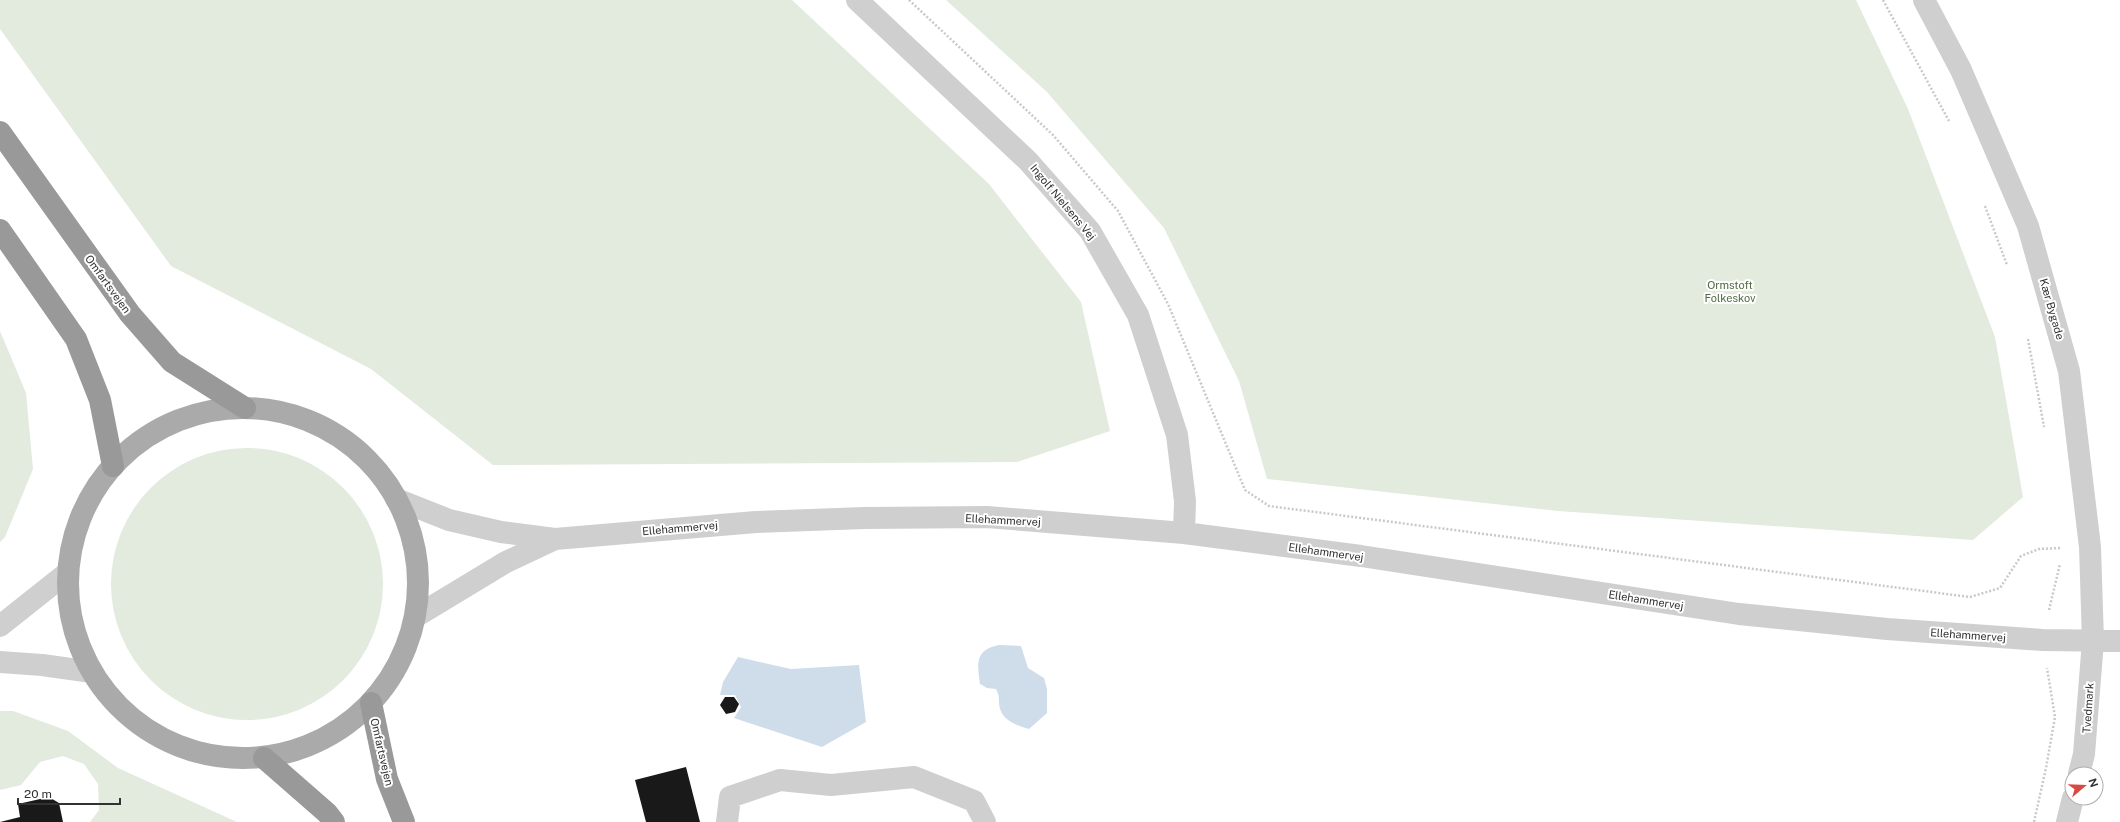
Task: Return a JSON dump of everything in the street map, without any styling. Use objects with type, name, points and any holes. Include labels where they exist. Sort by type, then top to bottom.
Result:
[{"type":"highway","name":"Omfartsvejen","points":[[0,132],[130,314],[172,362],[245,408]]},
{"type":"highway","points":[[0,230],[76,339],[100,400],[113,466]]},
{"type":"highway","name":"Omfartsvejen","points":[[371,703],[387,779],[404,822]]},
{"type":"highway","points":[[264,758],[327,813],[334,822]]},
{"type":"main road","points":[[245,408],[271,410],[297,417],[321,426],[344,440],[364,457],[382,477],[396,499],[414,544],[418,569],[418,593],[415,617],[406,648],[391,678],[371,703],[348,724],[322,740],[294,752],[264,758],[235,759],[206,755],[179,747],[152,734],[129,717],[109,696],[92,672],[80,646],[72,619],[68,572],[71,548],[80,519],[98,484],[113,466],[135,446],[160,429],[187,417],[215,410],[245,408]]},
{"type":"street","name":"Ingolf Nielsens Vej","points":[[857,0],[1028,160],[1090,232],[1138,315],[1177,435],[1185,501],[1184,533]]},
{"type":"street","name":"Kær Bygade","points":[[1924,0],[1961,70],[2028,226],[2069,370],[2090,547],[2093,641]]},
{"type":"street","name":"Ellehammervej","points":[[396,499],[449,520],[501,532],[555,539],[756,522],[865,518],[987,517],[1184,533],[1361,556],[1739,614],[1887,629],[2043,640],[2120,640]]},
{"type":"street","name":"Ellehammervej","points":[[415,617],[506,562],[555,539]]},
{"type":"street","points":[[0,626],[68,572]]},
{"type":"street","name":"Tvedmark","points":[[2081,766],[2084,754],[2093,641]]},
{"type":"street","points":[[0,662],[42,665],[92,672]]},
{"type":"street","points":[[727,822],[730,797],[780,780],[831,785],[914,777],[974,801],[985,822]]},
{"type":"street","points":[[2067,822],[2071,806]]},
{"type":"path","points":[[909,0],[1053,135],[1118,211],[1168,304],[1245,490],[1269,506],[1970,597],[2000,588],[2021,556],[2039,549],[2060,548]]},
{"type":"path","points":[[1883,0],[1950,124]]},
{"type":"path","points":[[1983,199],[2009,272]]},
{"type":"path","points":[[2026,332],[2046,434]]},
{"type":"path","points":[[2059,540],[2060,554]]},
{"type":"path","points":[[2034,822],[2055,717],[2043,640],[2061,560]]},
{"type":"green space","points":[[0,0],[792,0],[989,184],[1081,302],[1110,431],[1017,462],[493,465],[371,369],[171,266],[0,29]]},
{"type":"green space","name":"Ormstoft Folkeskov","points":[[946,0],[1856,0],[1908,109],[1995,337],[2023,497],[1973,540],[1558,511],[1267,479],[1239,381],[1164,228],[1047,92]]},
{"type":"green space","points":[[0,331],[26,393],[33,469],[5,537],[0,542]]},
{"type":"green space","points":[[247,448],[286,454],[311,464],[343,488],[360,509],[372,532],[380,558],[383,584],[377,623],[367,648],[343,680],[322,697],[299,709],[273,717],[247,720],[208,714],[183,704],[151,680],[134,659],[122,636],[114,610],[111,584],[117,545],[127,520],[151,488],[172,471],[195,459],[221,451]]},
{"type":"green space","points":[[0,711],[13,711],[68,731],[118,768],[237,822],[90,822],[99,810],[98,784],[84,764],[63,756],[40,762],[21,785],[0,790]]},
{"type":"water","points":[[999,645],[1021,646],[1028,668],[1044,678],[1047,689],[1047,713],[1029,729],[1014,724],[1006,718],[1000,710],[996,689],[987,688],[980,684],[978,670],[979,658],[985,650]]},
{"type":"water","points":[[738,657],[791,669],[859,665],[866,722],[822,747],[734,718],[741,707],[735,695],[720,695],[723,682]]},
{"type":"building","points":[[725,697],[734,697],[739,704],[735,712],[726,714],[720,705]]},
{"type":"building","points":[[686,767],[700,822],[646,822],[635,780]]},
{"type":"building","points":[[49,797],[59,803],[63,822],[0,822],[20,817],[18,804]]}]
